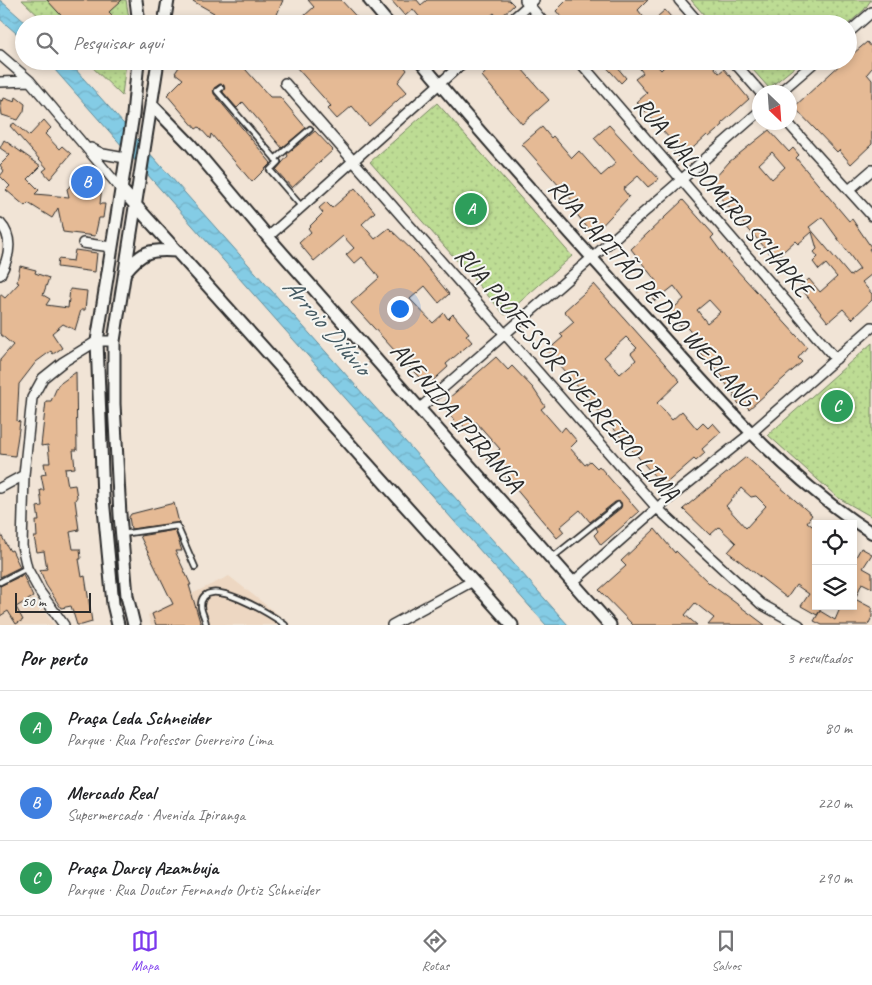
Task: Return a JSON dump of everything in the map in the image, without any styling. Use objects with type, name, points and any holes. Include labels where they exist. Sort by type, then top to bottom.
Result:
[{"type":"main road","points":[[136,0],[138,15]]},
{"type":"main road","points":[[166,15],[168,0]]},
{"type":"main road","points":[[118,625],[113,604],[103,498],[97,341],[133,115],[137,70]]},
{"type":"main road","points":[[134,625],[127,596],[121,534],[114,404],[114,341],[157,70]]},
{"type":"main road","name":"AVENIDA IPIRANGA","points":[[151,104],[190,144],[268,237],[610,625]]},
{"type":"main road","points":[[121,190],[135,202],[176,251],[471,582],[512,625]]},
{"type":"main road","points":[[124,273],[138,257],[154,250],[176,251]]},
{"type":"street","points":[[369,0],[382,15]]},
{"type":"street","points":[[679,0],[692,15]]},
{"type":"street","points":[[516,15],[529,2],[538,15]]},
{"type":"street","points":[[857,25],[872,12]]},
{"type":"street","points":[[0,55],[15,68]]},
{"type":"street","points":[[17,70],[30,81],[121,190]]},
{"type":"street","name":"RUA CAPITÃO PEDRO WERLANG","points":[[427,70],[591,258],[750,434],[837,510],[872,533]]},
{"type":"street","points":[[268,237],[455,70]]},
{"type":"street","name":"RUA WALDOMIRO SCHAPKE","points":[[586,70],[836,359]]},
{"type":"street","points":[[741,70],[754,85]]},
{"type":"street","points":[[788,85],[806,70]]},
{"type":"street","points":[[0,82],[30,81]]},
{"type":"street","name":"RUA PROFESSOR GUERREIRO LIMA","points":[[285,83],[657,508],[761,604],[799,625]]},
{"type":"street","points":[[419,409],[752,118]]},
{"type":"street","points":[[794,130],[872,216]]},
{"type":"street","points":[[86,146],[103,154],[126,156]]},
{"type":"street","points":[[849,190],[872,170]]},
{"type":"street","points":[[0,223],[8,235],[10,249],[7,263],[0,275]]},
{"type":"street","points":[[83,243],[111,247]]},
{"type":"street","points":[[572,583],[657,508],[750,434],[872,327]]},
{"type":"street","points":[[64,625],[40,592],[27,568],[22,546],[24,475],[32,398],[43,378],[63,362],[97,341],[114,341]]},
{"type":"street","points":[[0,488],[24,475]]},
{"type":"street","points":[[392,625],[471,582]]},
{"type":"lane","points":[[221,88],[217,91],[278,162],[270,170],[302,207]]},
{"type":"lane","points":[[275,159],[310,129]]},
{"type":"lane","points":[[551,559],[618,505]]},
{"type":"lane","points":[[121,534],[177,526],[195,567]]},
{"type":"lane","points":[[0,582],[27,568]]},
{"type":"lane","points":[[206,625],[201,606],[203,600],[207,596],[222,593],[248,602],[285,625]]},
{"type":"shaded area","points":[[229,576],[291,625],[151,625],[148,615]]},
{"type":"shaded area","points":[[33,597],[54,625],[0,625],[0,616]]},
{"type":"green space","points":[[22,0],[126,0],[128,15],[38,15]]},
{"type":"green space","points":[[691,0],[871,0],[857,16],[704,15]]},
{"type":"green space","points":[[95,70],[125,70],[122,96]]},
{"type":"green space","points":[[753,70],[791,70],[773,85],[766,85]]},
{"type":"green space","points":[[437,103],[572,256],[505,315],[370,162]]},
{"type":"green space","points":[[872,343],[872,517],[837,497],[768,435]]},
{"type":"water","points":[[0,0],[17,15],[15,15],[15,32],[0,19]]},
{"type":"water","name":"Arroio Dilúvio","points":[[55,70],[76,70],[568,625],[546,625]]},
{"type":"building","points":[[47,0],[122,0],[109,12],[112,15],[61,15]]},
{"type":"building","points":[[191,0],[283,0],[277,15],[213,15],[214,13]]},
{"type":"building","points":[[308,0],[341,0],[355,15],[305,15],[314,7]]},
{"type":"building","points":[[391,0],[417,0],[421,5],[427,0],[509,0],[514,5],[503,15],[496,15],[494,13],[492,15],[418,15],[413,9],[404,15]]},
{"type":"building","points":[[567,0],[648,0],[638,10],[642,15],[559,15],[556,11]]},
{"type":"building","points":[[665,10],[669,15],[659,15]]},
{"type":"building","points":[[867,42],[872,48],[872,68],[867,74],[872,80],[872,144],[851,164],[797,110],[797,104],[834,70],[857,70],[857,50]]},
{"type":"building","points":[[177,70],[246,70],[270,97],[280,97],[306,128],[282,148],[243,102],[237,108],[223,92],[224,85],[220,84],[214,88],[214,94],[271,163],[252,182],[211,134],[210,139],[199,127],[196,129],[167,95],[183,79],[175,73]]},
{"type":"building","points":[[299,70],[407,70],[398,82],[407,92],[369,126],[352,106],[337,119],[328,109],[331,106]]},
{"type":"building","points":[[488,70],[523,70],[549,100],[522,124],[482,76]]},
{"type":"building","points":[[609,70],[619,70],[626,78],[621,83]]},
{"type":"building","points":[[641,70],[716,70],[719,73],[725,70],[749,99],[722,123],[723,125],[709,137],[707,135],[681,159],[666,142],[670,139],[637,102],[647,93],[635,79],[643,73]]},
{"type":"building","points":[[16,97],[25,104],[24,111],[18,120],[2,115],[0,100],[3,101],[4,98],[15,102]]},
{"type":"building","points":[[44,120],[51,128],[45,134],[59,149],[62,146],[71,154],[50,179],[43,171],[47,168],[10,126],[14,123],[29,136]]},
{"type":"building","points":[[609,125],[659,179],[648,187],[638,176],[623,189],[629,197],[593,235],[575,212],[573,208],[576,205],[522,144],[542,127],[551,138],[553,136],[572,158],[579,151],[601,176],[616,163],[594,138]]},
{"type":"building","points":[[769,130],[789,152],[793,148],[799,155],[796,158],[849,221],[852,219],[871,247],[869,249],[872,253],[872,274],[862,282],[872,294],[872,300],[852,319],[843,309],[828,322],[800,287],[809,279],[820,292],[837,277],[826,264],[819,270],[813,262],[818,257],[814,252],[817,249],[812,232],[798,244],[795,241],[775,259],[709,185],[729,162]],"holes":[[[772,152],[785,167],[772,179],[759,164]],[[822,217],[860,269],[850,276],[809,227]]]},
{"type":"building","points":[[315,131],[333,150],[292,188],[276,170],[288,156],[287,154]]},
{"type":"building","points":[[4,140],[41,166],[28,179],[39,190],[35,194],[69,197],[67,189],[79,178],[76,175],[86,165],[102,186],[100,204],[105,204],[103,218],[99,218],[95,236],[63,232],[58,208],[52,218],[28,203],[25,206],[6,190],[10,186],[0,176],[4,171],[0,165],[10,155],[0,148]]},
{"type":"building","points":[[355,188],[375,212],[362,224],[375,239],[389,228],[417,255],[449,294],[439,303],[425,286],[410,299],[433,323],[444,313],[448,319],[453,314],[469,333],[466,335],[472,342],[446,364],[448,367],[427,386],[351,303],[379,278],[362,257],[354,264],[346,255],[354,248],[343,236],[314,261],[299,243],[311,232],[308,228],[323,213],[319,208],[326,202],[332,208]]},
{"type":"building","points":[[683,200],[714,235],[711,238],[725,257],[807,347],[798,358],[802,362],[749,409],[742,401],[739,404],[733,397],[735,395],[722,379],[723,377],[700,353],[691,340],[695,337],[683,323],[679,326],[668,313],[684,299],[674,286],[655,301],[647,292],[649,291],[647,288],[656,281],[631,249]],"holes":[[[709,300],[720,312],[707,323],[697,310]]]},
{"type":"building","points":[[75,250],[97,253],[95,272],[57,267],[58,259],[73,261]]},
{"type":"building","points":[[20,266],[36,270],[35,273],[49,278],[43,295],[50,299],[46,305],[68,308],[70,289],[87,291],[85,310],[81,310],[75,330],[63,324],[52,333],[62,348],[53,354],[51,351],[36,362],[19,384],[17,421],[20,422],[15,456],[0,454],[0,360],[13,345],[0,334],[0,294],[5,298],[19,283],[17,282]]},
{"type":"building","points":[[594,284],[680,381],[657,403],[672,420],[682,411],[697,429],[703,423],[708,428],[713,423],[721,432],[702,449],[705,453],[696,461],[694,459],[663,486],[547,351],[563,337],[560,334],[574,322],[564,311]],"holes":[[[626,337],[637,348],[631,353],[636,360],[620,374],[604,357]]]},
{"type":"building","points":[[496,357],[508,370],[512,366],[533,388],[545,406],[541,409],[561,432],[565,427],[577,441],[570,448],[585,465],[590,461],[597,468],[599,466],[639,512],[601,545],[594,535],[598,531],[596,528],[621,508],[621,502],[615,502],[590,522],[580,510],[560,527],[564,532],[557,538],[504,475],[502,477],[487,460],[500,449],[476,422],[467,430],[460,422],[458,424],[441,405]]},
{"type":"building","points":[[76,372],[77,450],[73,450],[75,468],[65,469],[68,486],[75,485],[79,530],[70,532],[73,549],[80,549],[81,559],[79,559],[82,577],[85,576],[92,622],[82,625],[77,625],[71,606],[61,608],[46,585],[40,570],[47,569],[44,551],[37,552],[34,537],[37,537],[36,521],[39,521],[37,507],[42,506],[40,490],[44,490],[41,475],[46,474],[44,463],[50,463],[48,445],[41,446],[46,401],[51,401],[58,385]]},
{"type":"building","points":[[746,457],[812,515],[807,522],[812,526],[812,610],[820,610],[817,615],[801,606],[809,594],[796,585],[787,598],[728,552],[736,543],[719,527],[710,535],[683,509]],"holes":[[[741,488],[751,497],[756,496],[766,506],[746,528],[726,506]]]},
{"type":"building","points":[[174,503],[179,523],[131,529],[129,517],[131,514]]},
{"type":"building","points":[[655,529],[675,553],[676,551],[709,583],[765,625],[708,625],[714,618],[695,603],[685,615],[697,625],[633,625],[599,590],[626,566],[621,561]]},
{"type":"building","points":[[175,530],[182,551],[175,551],[191,585],[189,585],[201,625],[156,625],[152,614],[173,604],[140,536]]},
{"type":"building","points":[[0,533],[10,551],[12,550],[20,567],[0,577]]},
{"type":"building","points":[[861,548],[872,554],[863,568],[872,573],[872,588],[862,583],[857,594],[857,565],[857,555]]},
{"type":"building","points":[[23,575],[33,597],[16,607],[23,620],[16,624],[8,611],[0,616],[0,586]]},
{"type":"building","points":[[857,600],[872,608],[872,617],[868,625],[822,625],[814,621],[820,611],[835,620],[839,610],[857,610]]},
{"type":"place","name":"Mercado Real","points":[[87,182]]},
{"type":"place","name":"Praça Leda Schneider","points":[[471,209]]},
{"type":"place","name":"Praça Darcy Azambuja","points":[[837,406]]}]
